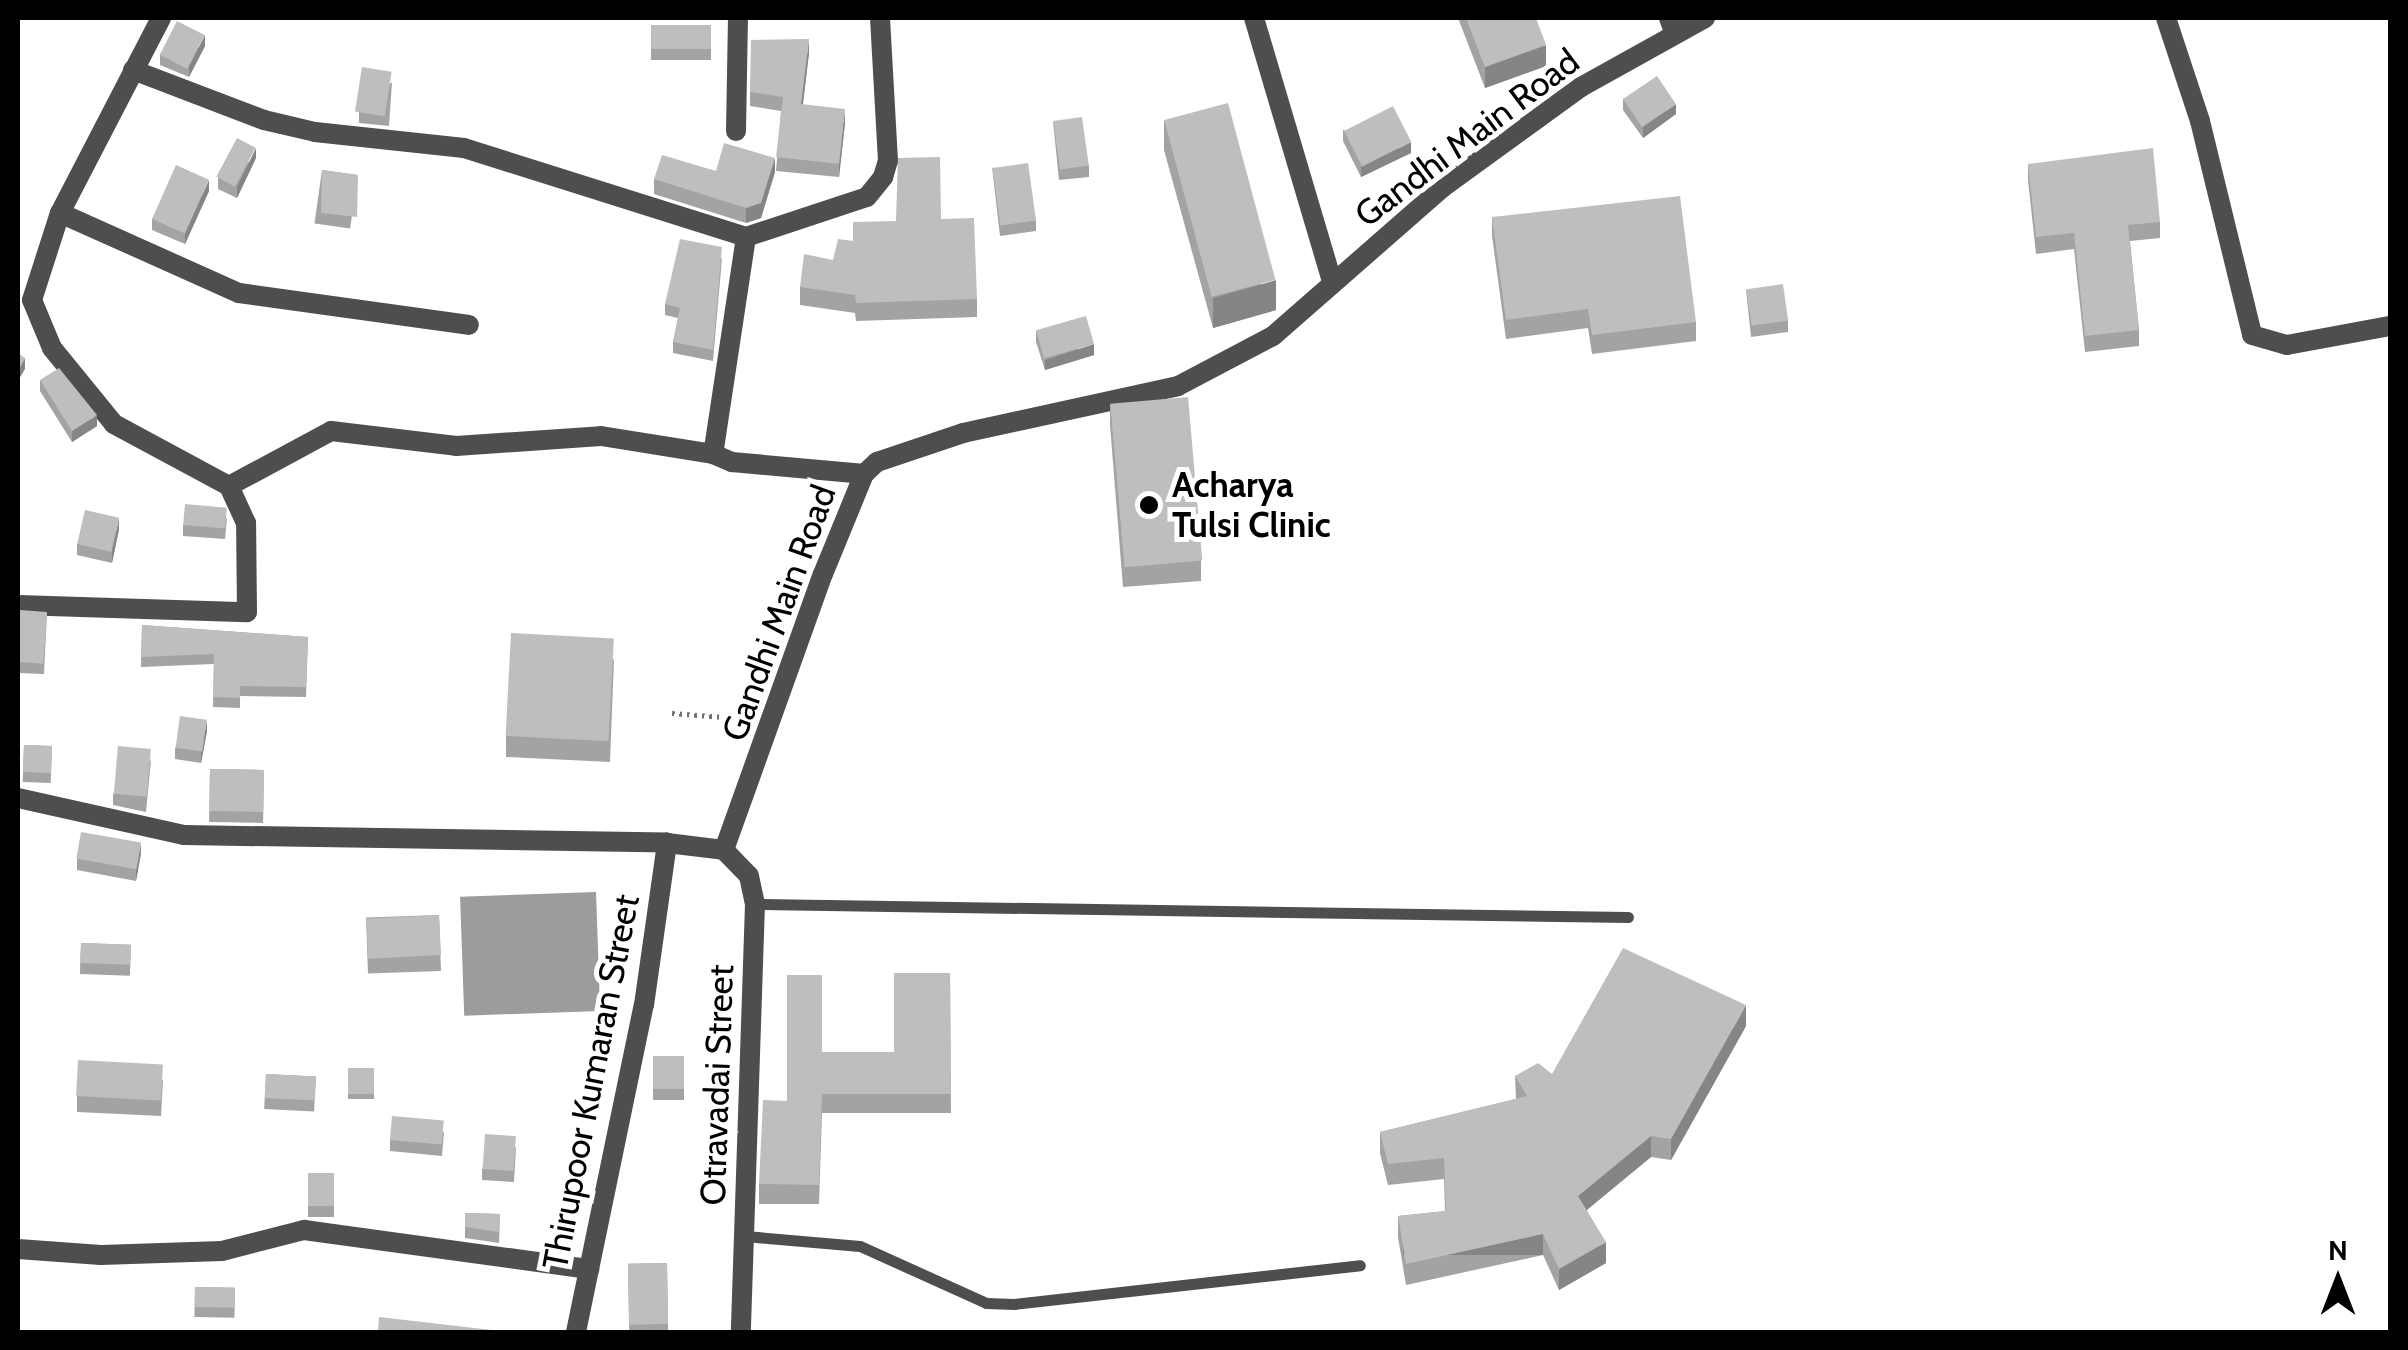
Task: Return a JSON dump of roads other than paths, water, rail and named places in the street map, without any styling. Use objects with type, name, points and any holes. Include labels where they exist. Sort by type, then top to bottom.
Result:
[{"type":"street","points":[[18,605],[248,612],[246,522],[229,486],[114,424],[36,324],[32,300],[38,269],[60,213],[161,18]]},
{"type":"street","points":[[736,131],[738,18]]},
{"type":"street","points":[[133,70],[264,120],[316,132],[464,148],[746,237],[867,197],[883,178],[888,160],[880,18]]},
{"type":"street","points":[[1254,18],[1333,284]]},
{"type":"street","name":"Gandhi Main Road","points":[[724,850],[864,474],[904,450],[962,433],[1178,386],[1273,336],[1442,188],[1671,25],[1705,18]]},
{"type":"street","points":[[2166,18],[2200,121],[2252,336],[2287,345],[2390,326]]},
{"type":"street","points":[[60,213],[239,294],[469,324]]},
{"type":"street","points":[[713,454],[746,237]]},
{"type":"street","points":[[229,486],[331,431],[456,446],[600,436],[713,454],[732,462],[864,474]]},
{"type":"street","points":[[18,798],[184,835],[667,843],[724,850]]},
{"type":"street","name":"Thirupoor Kumaran Street","points":[[576,1332],[644,1005],[667,843]]},
{"type":"street","name":"Otravadai Street","points":[[724,850],[749,876],[756,904],[742,1332]]},
{"type":"street","points":[[18,1248],[101,1255],[222,1250],[304,1230],[588,1269]]},
{"type":"lane","points":[[756,904],[1628,917]]},
{"type":"lane","points":[[745,1236],[860,1246],[986,1303],[1014,1304],[1360,1265]]},
{"type":"place","name":"Acharya Tulsi Clinic","points":[[1149,505]]}]
